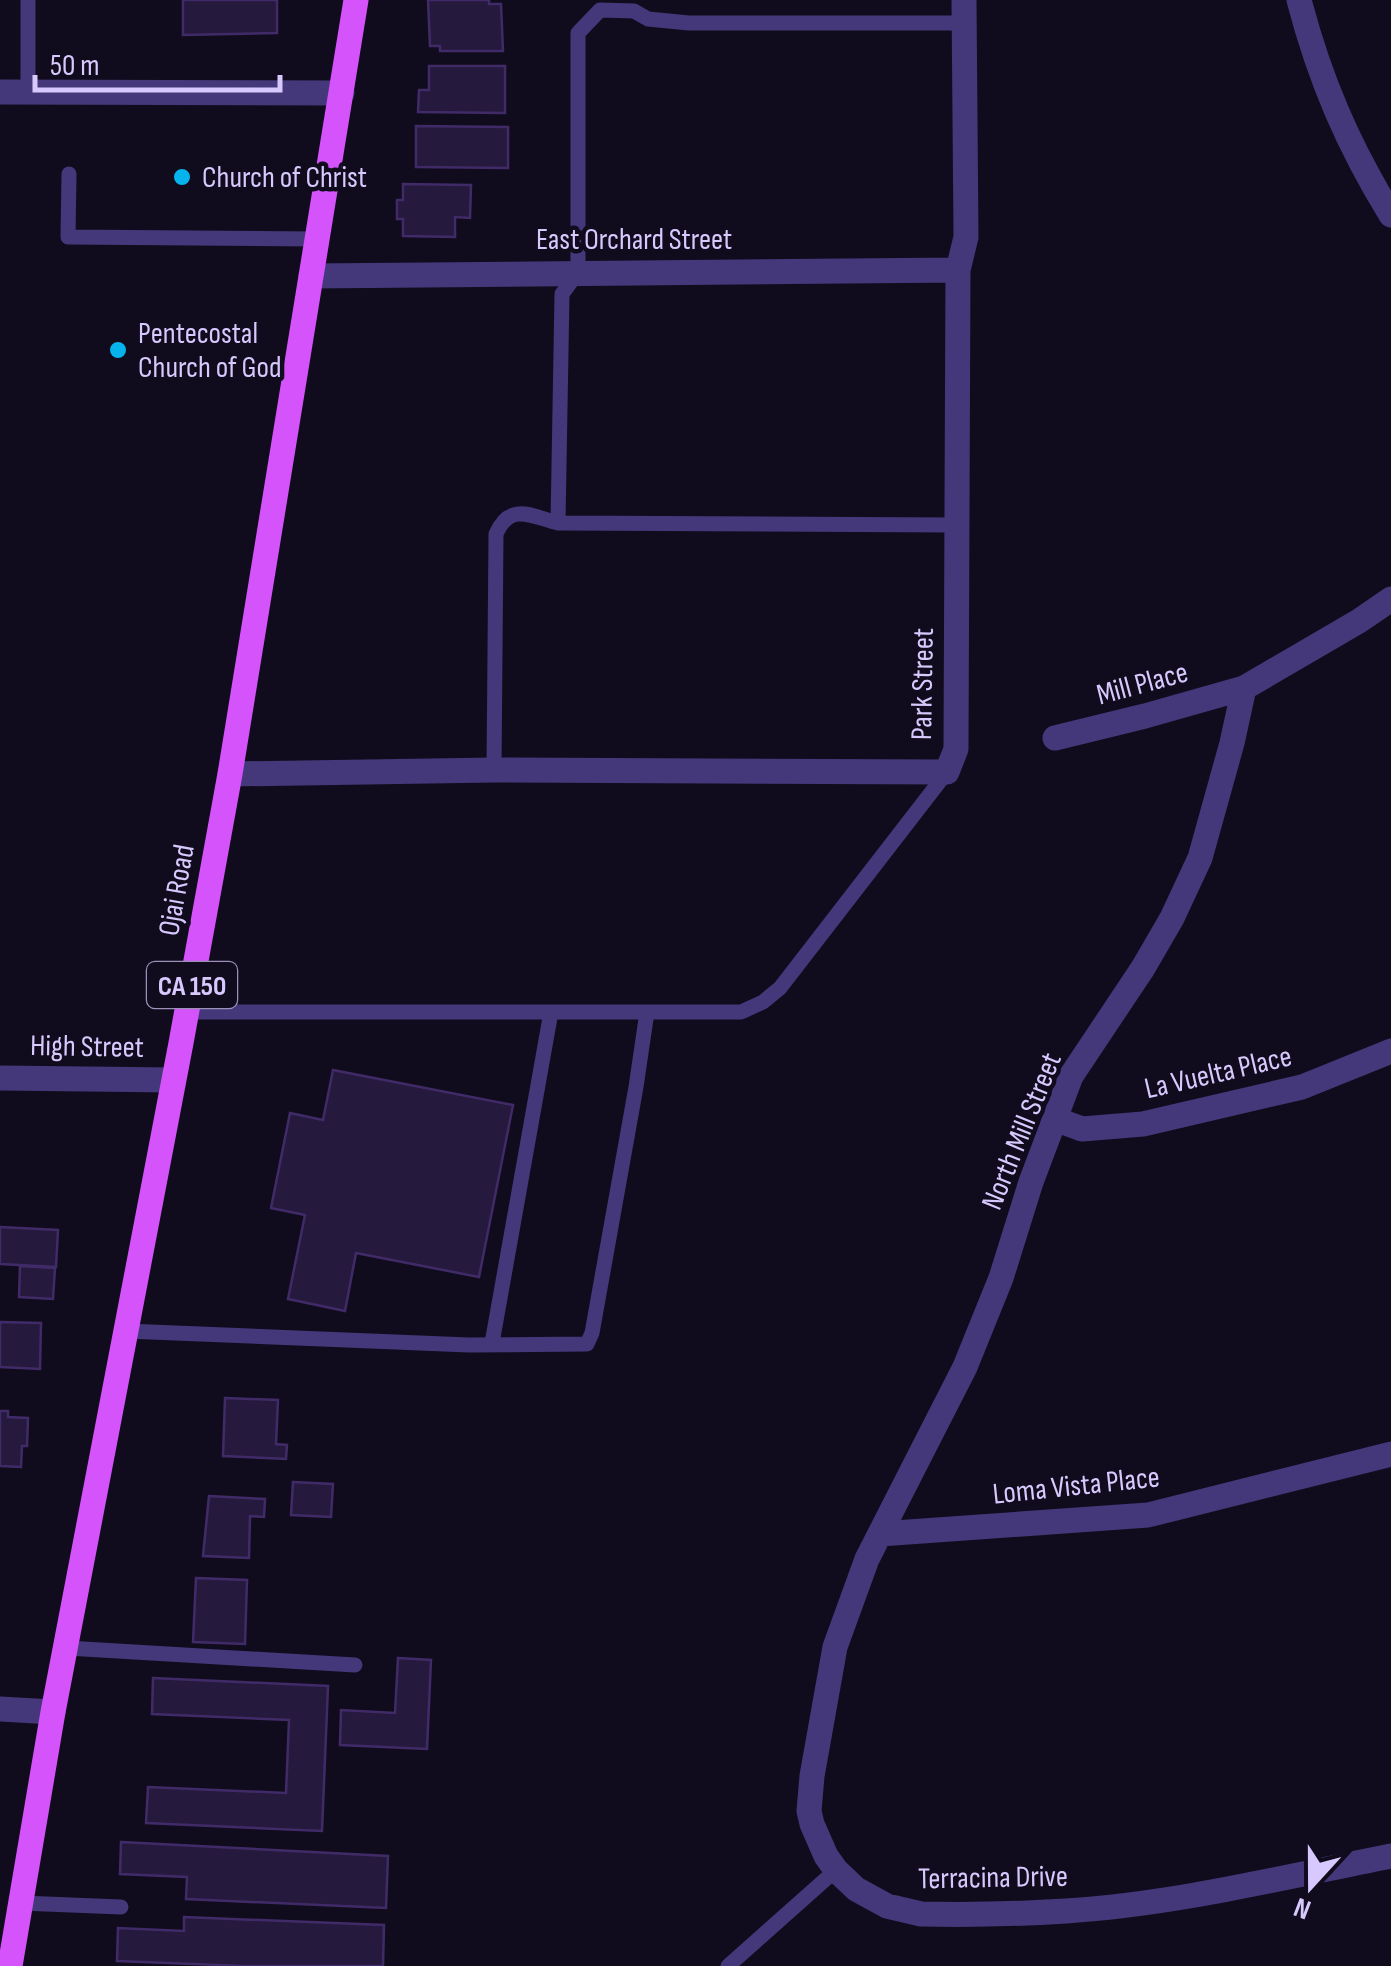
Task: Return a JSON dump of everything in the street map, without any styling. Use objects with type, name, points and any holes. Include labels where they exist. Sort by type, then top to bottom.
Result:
[{"type":"main road","name":"Ojai Road","points":[[10,1966],[53,1712],[230,774],[356,0]]},
{"type":"street","points":[[1298,0],[1314,57],[1336,112],[1365,173],[1391,215]]},
{"type":"street","name":"Park Street","points":[[230,774],[494,770],[947,772],[956,749],[958,270],[966,237],[964,11]]},
{"type":"street","points":[[0,92],[342,93]]},
{"type":"street","name":"East Orchard Street","points":[[311,276],[958,270]]},
{"type":"street","points":[[1244,688],[1359,622],[1391,599]]},
{"type":"street","name":"Mill Place","points":[[1055,738],[1244,688]]},
{"type":"street","name":"North Mill Street","points":[[835,1647],[867,1559],[965,1366],[1001,1278],[1031,1182],[1072,1076],[1143,968],[1200,858],[1244,688]]},
{"type":"street","name":"La Vuelta Place","points":[[1055,1119],[1082,1129],[1143,1124],[1302,1087],[1391,1051]]},
{"type":"street","name":"High Street","points":[[0,1078],[173,1080]]},
{"type":"street","name":"Loma Vista Place","points":[[880,1534],[1148,1515],[1391,1454]]},
{"type":"street","name":"Terracina Drive","points":[[835,1647],[809,1812],[822,1848],[836,1870],[856,1889],[887,1906],[938,1914],[1130,1904],[1391,1856]]},
{"type":"street","points":[[0,1709],[53,1712]]},
{"type":"lane","points":[[28,0],[28,92]]},
{"type":"lane","points":[[558,523],[562,294],[578,272],[578,33],[600,10],[634,5],[648,19],[689,22],[964,11]]},
{"type":"lane","points":[[69,174],[68,237],[318,238]]},
{"type":"lane","points":[[494,770],[496,534],[508,516],[519,513],[558,523],[955,525]]},
{"type":"lane","points":[[187,1012],[741,1012],[763,1002],[780,988],[947,772]]},
{"type":"lane","points":[[492,1344],[552,1012]]},
{"type":"lane","points":[[126,1331],[469,1344],[587,1344],[647,1012]]},
{"type":"lane","points":[[66,1648],[355,1665]]},
{"type":"lane","points":[[728,1966],[836,1870]]},
{"type":"lane","points":[[21,1903],[121,1907]]},
{"type":"building","points":[[183,0],[277,0],[277,33],[183,35]]},
{"type":"building","points":[[428,0],[489,0],[489,4],[501,4],[503,51],[440,51],[440,46],[430,46]]},
{"type":"building","points":[[429,66],[505,66],[505,113],[418,112],[419,90],[429,90]]},
{"type":"building","points":[[416,126],[508,127],[508,168],[416,167]]},
{"type":"building","points":[[403,184],[471,185],[470,218],[455,217],[455,237],[403,236],[403,219],[397,219],[397,200],[403,200]]},
{"type":"building","points":[[333,1070],[513,1105],[479,1277],[356,1253],[345,1311],[288,1299],[305,1215],[271,1208],[290,1113],[323,1120]]},
{"type":"building","points":[[0,1227],[58,1230],[56,1267],[0,1264]]},
{"type":"building","points":[[20,1266],[55,1268],[53,1299],[19,1297]]},
{"type":"building","points":[[0,1322],[41,1323],[40,1369],[0,1367]]},
{"type":"building","points":[[225,1398],[278,1400],[276,1444],[287,1445],[286,1459],[223,1456]]},
{"type":"building","points":[[0,1411],[8,1411],[8,1417],[28,1418],[21,1467],[0,1466]]},
{"type":"building","points":[[293,1482],[333,1484],[331,1517],[291,1515]]},
{"type":"building","points":[[209,1496],[265,1499],[264,1517],[250,1516],[249,1558],[203,1556]]},
{"type":"building","points":[[196,1578],[247,1580],[245,1644],[193,1642]]},
{"type":"building","points":[[398,1658],[431,1660],[427,1749],[340,1745],[341,1710],[395,1713]]},
{"type":"building","points":[[153,1678],[328,1686],[322,1831],[146,1823],[148,1787],[286,1793],[289,1720],[152,1714]]},
{"type":"building","points":[[121,1842],[388,1856],[386,1908],[186,1899],[187,1877],[120,1874]]},
{"type":"building","points":[[184,1917],[384,1925],[383,1966],[117,1961],[118,1928],[184,1931]]},
{"type":"place","name":"Church of Christ","points":[[182,177]]},
{"type":"place","name":"Pentecostal Church of God","points":[[118,350]]}]
